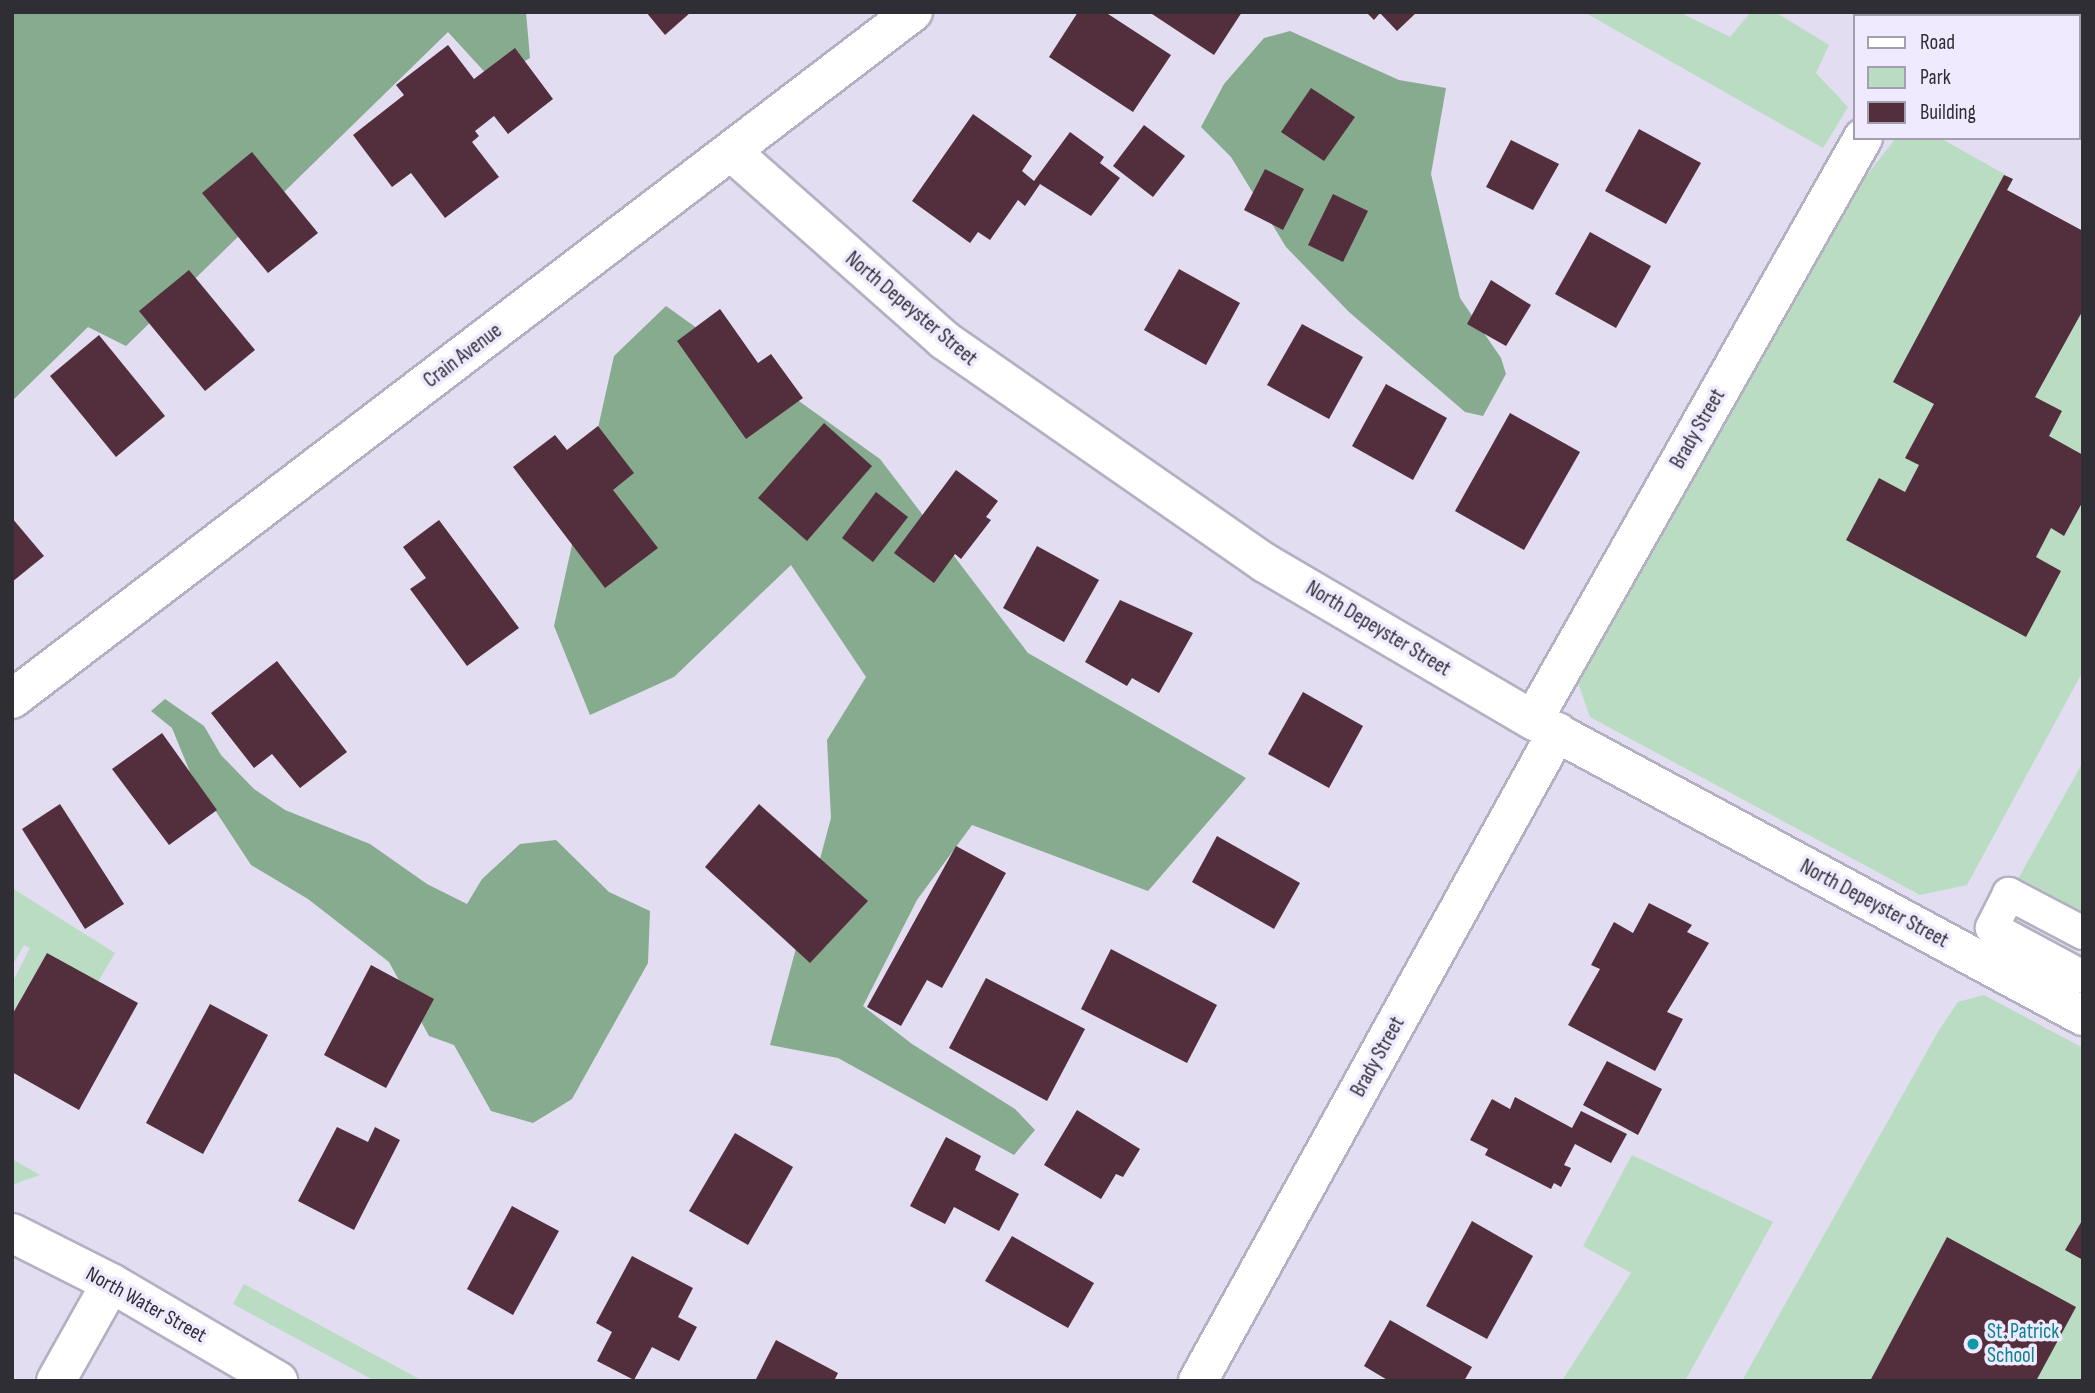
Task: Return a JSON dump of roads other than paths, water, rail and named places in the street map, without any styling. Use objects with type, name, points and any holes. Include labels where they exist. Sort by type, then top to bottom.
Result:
[{"type":"street","name":"Crain Avenue","points":[[13,699],[733,153],[912,12]]},
{"type":"street","name":"Brady Street","points":[[1198,1381],[1545,726],[1862,140]]},
{"type":"street","name":"North Depeyster Street","points":[[733,153],[944,340],[1110,459],[1265,563],[1545,726],[2083,1016]]},
{"type":"street","points":[[2083,933],[2009,894],[1992,928],[2083,977]]},
{"type":"street","name":"North Water Street","points":[[12,1233],[111,1283],[278,1381]]},
{"type":"street","points":[[56,1381],[111,1283]]},
{"type":"place","name":"St. Patrick School","points":[[1973,1344]]}]
